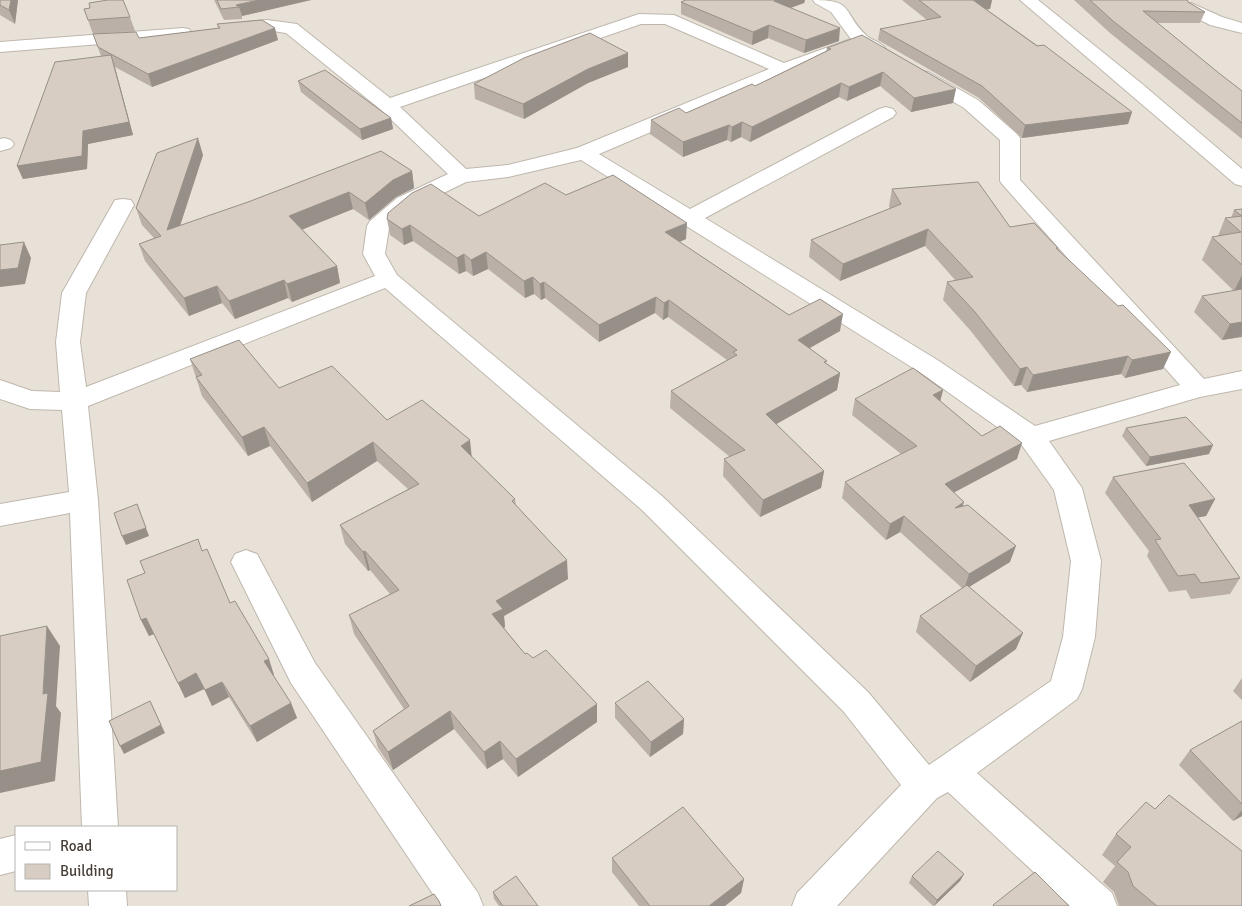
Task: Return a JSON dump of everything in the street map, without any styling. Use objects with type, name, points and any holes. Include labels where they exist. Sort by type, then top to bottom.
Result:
[{"type":"street","points":[[821,0],[837,8],[861,40],[971,104],[1010,138],[1010,180],[1198,389]]},
{"type":"street","points":[[1028,0],[1134,87],[1242,180]]},
{"type":"street","points":[[1191,8],[1216,21],[1242,28]]},
{"type":"street","points":[[388,106],[639,19],[668,19],[784,69]]},
{"type":"street","points":[[0,47],[267,25],[291,28],[388,106],[461,176]]},
{"type":"street","points":[[861,40],[784,69],[584,153],[508,171],[461,176],[406,203],[378,226],[374,254],[388,279],[652,504],[938,779],[1098,906]]},
{"type":"street","points":[[690,218],[886,113]]},
{"type":"street","points":[[584,153],[930,367],[1031,437],[1068,488],[1086,561],[1079,637],[1065,689],[938,779],[812,906]]},
{"type":"street","points":[[100,826],[84,500],[68,342],[74,292],[123,205]]},
{"type":"street","points":[[0,389],[30,400],[75,401],[388,279]]},
{"type":"street","points":[[1031,437],[1198,389],[1242,380]]},
{"type":"street","points":[[0,515],[84,500]]},
{"type":"street","points":[[246,562],[303,673],[464,906]]},
{"type":"street","points":[[0,857],[15,853]]},
{"type":"street","points":[[107,891],[108,906]]},
{"type":"shaded area","points":[[0,0],[1242,0],[1242,906],[0,906]]},
{"type":"building","points":[[0,0],[11,0],[9,10],[0,5]]},
{"type":"building","points":[[123,0],[130,17],[88,20],[84,9],[90,8],[89,3]]},
{"type":"building","points":[[217,0],[259,0],[236,5],[239,7],[221,9]]},
{"type":"building","points":[[686,0],[779,0],[774,1],[840,28],[806,40],[769,25],[753,32],[681,2]]},
{"type":"building","points":[[919,0],[973,0],[1037,46],[1044,45],[1132,112],[1025,125],[982,86],[880,29],[941,17]]},
{"type":"building","points":[[1090,0],[1187,0],[1205,12],[1143,11],[1242,91],[1242,123],[1113,21]]},
{"type":"building","points":[[262,20],[275,28],[148,74],[98,47],[93,34],[136,32],[139,38],[220,28],[217,24]]},
{"type":"building","points":[[590,33],[628,53],[588,69],[523,104],[474,84],[524,58]]},
{"type":"building","points":[[862,35],[956,89],[914,98],[883,72],[849,87],[841,83],[752,127],[742,122],[732,127],[729,125],[683,142],[651,120],[679,108],[686,113],[752,84],[755,86],[831,49],[827,48]]},
{"type":"building","points":[[111,55],[129,122],[83,131],[82,156],[17,166],[55,62]]},
{"type":"building","points":[[325,70],[391,118],[360,129],[298,81]]},
{"type":"building","points":[[198,138],[167,230],[248,202],[381,151],[412,171],[393,180],[365,203],[349,192],[289,216],[337,266],[287,284],[284,280],[229,301],[217,286],[184,298],[139,244],[161,236],[136,208],[157,153]]},
{"type":"building","points":[[613,175],[687,223],[665,232],[789,315],[820,299],[843,314],[798,340],[840,373],[766,414],[824,471],[763,500],[724,459],[745,450],[671,391],[737,355],[733,352],[737,350],[669,300],[664,303],[656,297],[599,325],[544,282],[540,284],[533,277],[524,281],[486,252],[471,260],[464,254],[457,258],[410,225],[402,229],[387,219],[388,213],[412,193],[431,184],[479,216],[545,183],[566,195]]},
{"type":"building","points":[[978,182],[1010,227],[1034,223],[1058,248],[1056,248],[1118,306],[1123,305],[1171,352],[1132,360],[1128,356],[1033,375],[1027,367],[1020,369],[975,312],[947,282],[973,277],[928,229],[843,264],[811,240],[901,204],[892,189]]},
{"type":"building","points":[[1242,209],[1242,216],[1234,210]]},
{"type":"building","points":[[1242,216],[1242,265],[1212,237],[1241,232],[1225,218]]},
{"type":"building","points":[[24,242],[18,268],[0,270],[0,245]]},
{"type":"building","points":[[1242,289],[1242,322],[1230,324],[1202,296]]},
{"type":"building","points":[[239,340],[279,388],[332,366],[387,420],[422,400],[470,440],[461,446],[515,499],[512,501],[567,560],[496,601],[503,609],[492,614],[525,654],[527,653],[533,658],[546,650],[597,704],[516,759],[500,741],[484,752],[450,711],[388,752],[373,731],[409,706],[349,615],[399,590],[340,525],[419,484],[373,442],[307,483],[264,427],[242,437],[196,377],[202,375],[190,359]]},
{"type":"building","points":[[913,368],[943,390],[933,395],[982,436],[1000,426],[1022,443],[945,484],[964,502],[955,508],[968,505],[1016,546],[969,574],[904,516],[890,524],[845,482],[917,446],[855,399]]},
{"type":"building","points":[[1186,417],[1213,445],[1150,457],[1126,428]]},
{"type":"building","points":[[1184,463],[1215,499],[1189,505],[1240,578],[1201,583],[1195,574],[1178,576],[1155,540],[1161,539],[1113,477]]},
{"type":"building","points":[[137,504],[146,528],[122,536],[114,513]]},
{"type":"building","points":[[198,539],[202,551],[207,549],[230,603],[235,601],[269,659],[264,661],[291,703],[250,726],[222,682],[205,690],[196,673],[178,683],[146,618],[141,620],[127,580],[145,573],[140,561]]},
{"type":"building","points":[[967,585],[1023,633],[976,666],[920,616]]},
{"type":"building","points":[[47,626],[43,694],[48,693],[41,762],[0,771],[0,636]]},
{"type":"building","points":[[648,681],[684,719],[651,742],[615,703]]},
{"type":"building","points":[[150,701],[161,725],[120,746],[109,721]]},
{"type":"building","points":[[1242,721],[1242,804],[1190,750]]},
{"type":"building","points":[[1169,795],[1242,851],[1242,906],[1157,906],[1133,886],[1128,872],[1117,862],[1131,847],[1116,834],[1146,802],[1155,809]]},
{"type":"building","points":[[683,807],[744,879],[709,906],[650,906],[612,858]]},
{"type":"building","points":[[938,851],[964,874],[937,900],[912,876]]},
{"type":"building","points":[[1035,872],[1069,906],[993,905]]},
{"type":"building","points":[[516,876],[538,906],[503,906],[493,892]]},
{"type":"building","points":[[434,894],[441,906],[409,906]]}]
